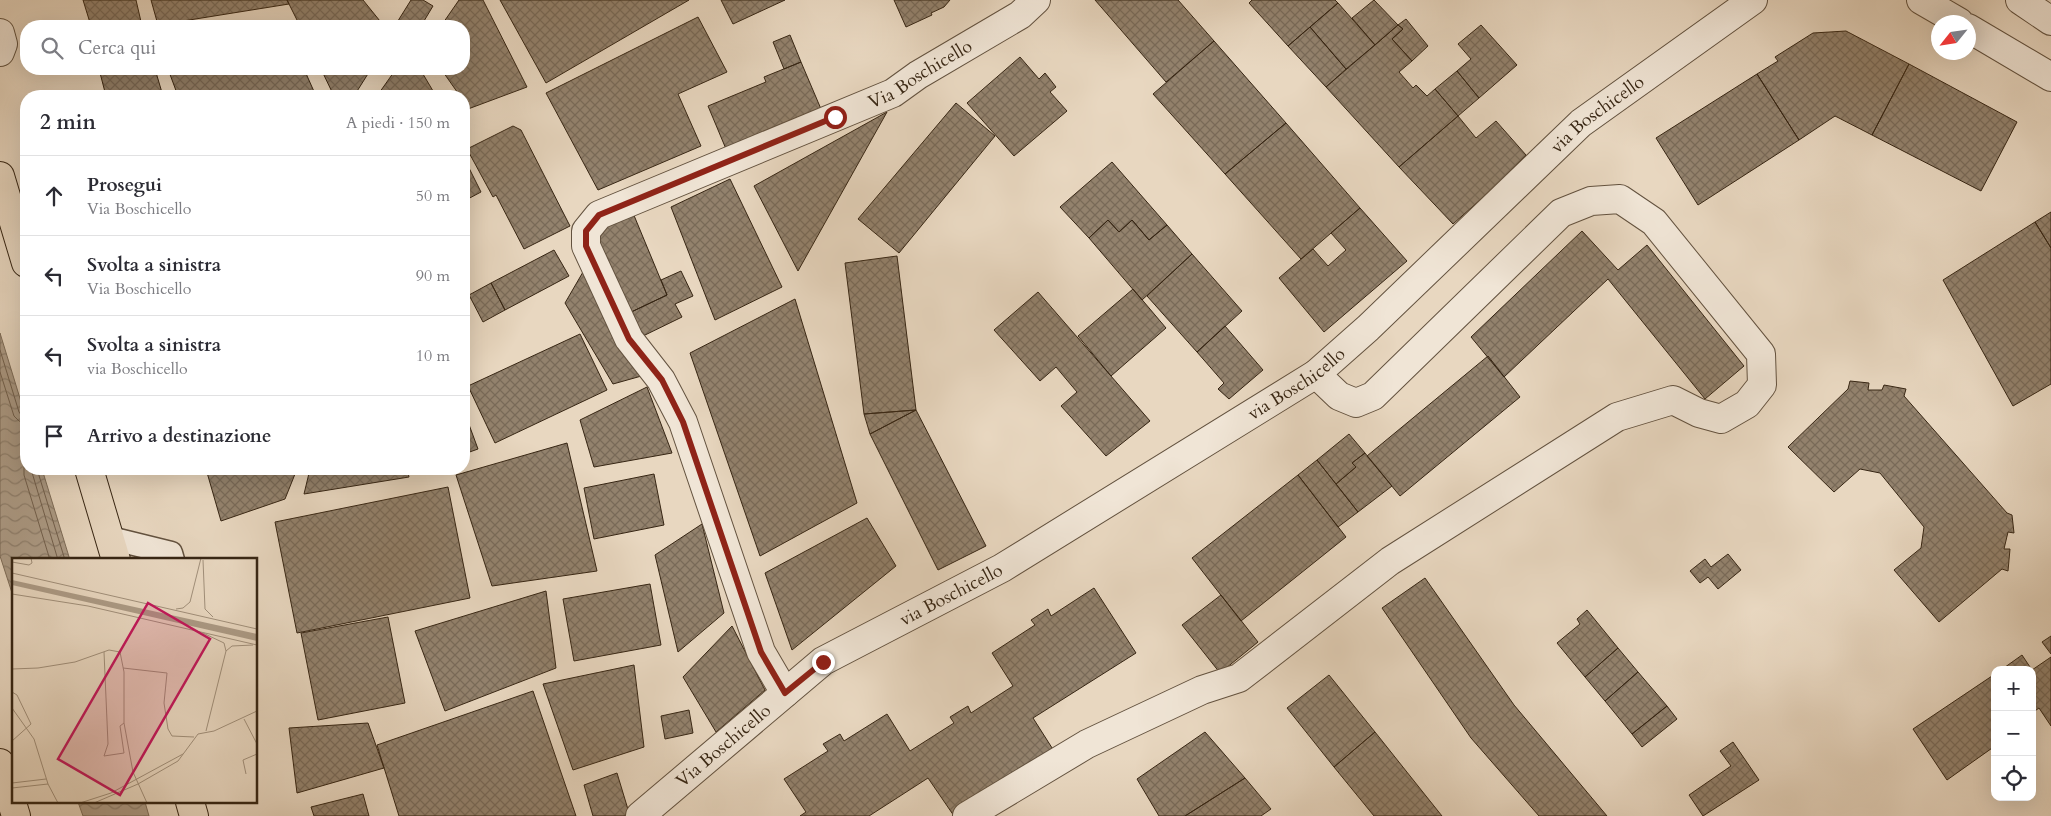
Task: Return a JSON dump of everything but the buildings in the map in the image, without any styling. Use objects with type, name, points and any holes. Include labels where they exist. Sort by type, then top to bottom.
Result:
[{"type":"main road","points":[[0,176],[20,243]]},
{"type":"main road","points":[[90,475],[113,549]]},
{"type":"main road","points":[[0,763],[12,803]]},
{"type":"main road","points":[[12,804],[16,816]]},
{"type":"street","name":"Via Boschicello","points":[[640,816],[785,693],[761,652],[683,422],[662,380],[629,339],[586,246],[586,231],[599,215],[893,93],[918,75],[1020,15],[1036,0]]},
{"type":"street","name":"via Boschicello","points":[[785,693],[823,662],[1002,568],[1316,374],[1368,328],[1580,123],[1753,0]]},
{"type":"street","points":[[1921,0],[1947,15]]},
{"type":"street","points":[[2020,0],[2051,21]]},
{"type":"street","points":[[0,33],[3,44],[0,52]]},
{"type":"street","points":[[1976,33],[2051,78]]},
{"type":"street","points":[[967,816],[1088,744],[1202,690],[1239,678],[1390,561],[1617,417],[1673,400],[1699,413],[1721,419],[1747,404],[1762,385],[1761,354],[1654,222],[1620,199],[1591,201],[1560,213],[1373,396],[1356,403],[1339,396],[1316,374]]},
{"type":"lane","points":[[113,549],[171,553],[172,558]]},
{"type":"water","points":[[0,333],[20,398],[20,475],[44,475],[69,558],[12,558],[12,593],[0,556]]},
{"type":"water","points":[[79,804],[146,804],[149,816],[83,816]]},
{"type":"route","points":[[823,662],[785,693],[761,652],[683,422],[662,380],[629,339],[586,246],[586,231],[599,215],[835,117]]}]
